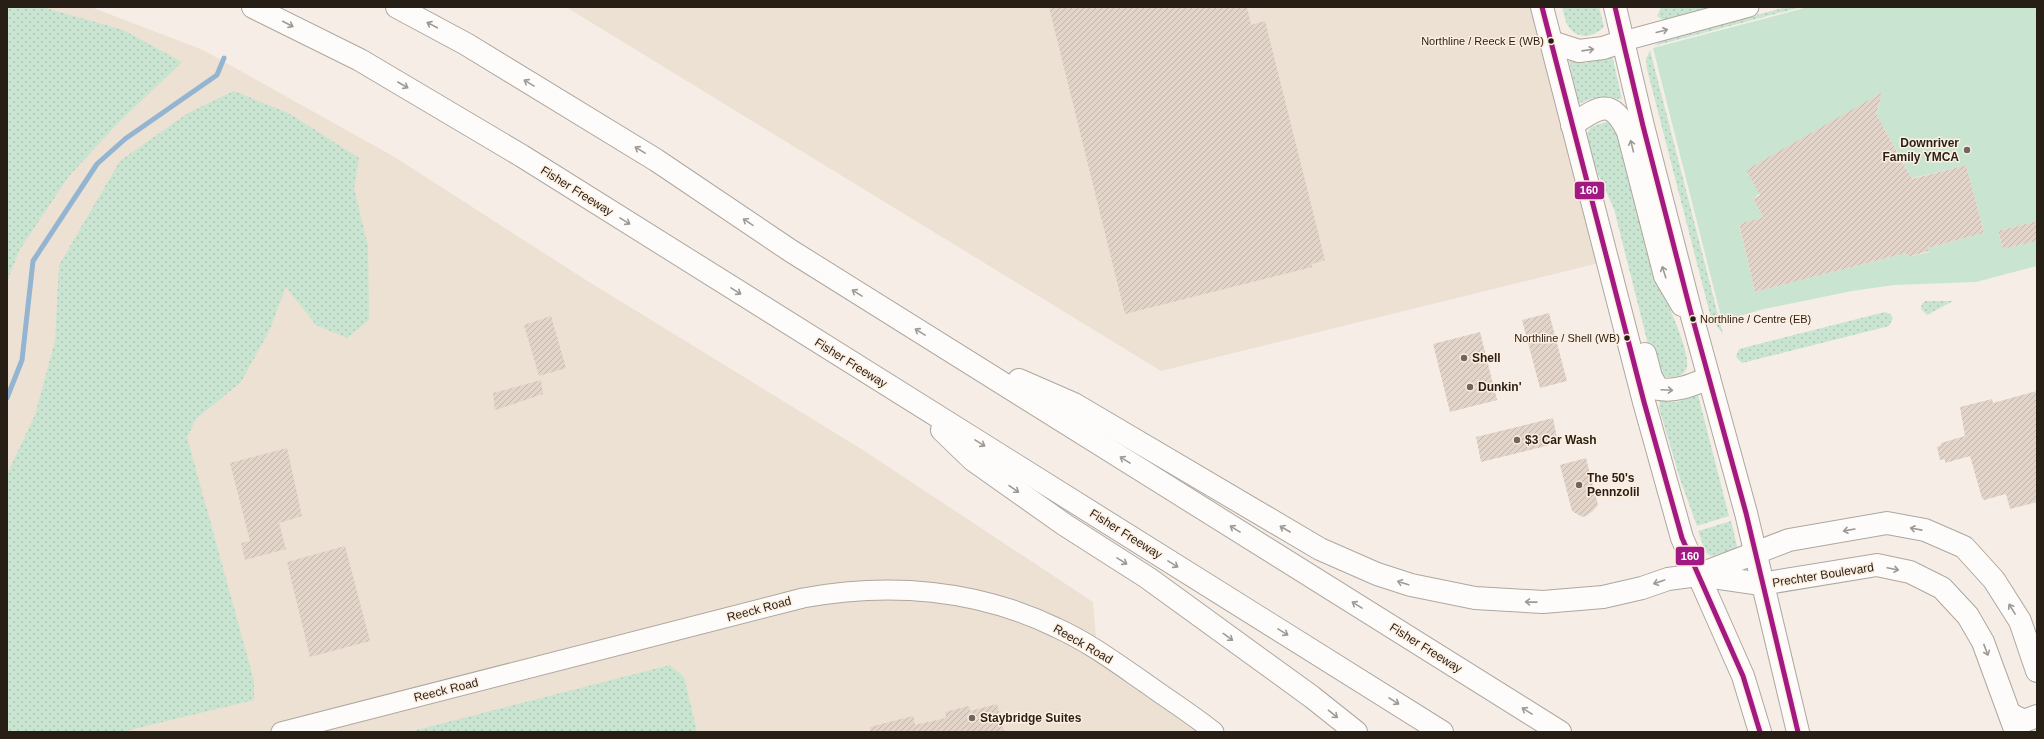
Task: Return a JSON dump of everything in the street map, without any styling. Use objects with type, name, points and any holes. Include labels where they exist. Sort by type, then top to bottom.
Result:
[{"type":"main road","name":"Fisher Freeway","points":[[253,7],[360,60],[444,109],[1442,732]]},
{"type":"main road","name":"Fisher Freeway","points":[[397,7],[466,44],[656,160],[791,251],[1560,732]]},
{"type":"main road","points":[[1542,7],[1589,190],[1682,538],[1743,676],[1760,732]]},
{"type":"main road","points":[[1615,7],[1643,126],[1696,331],[1746,513],[1761,584],[1798,732]]},
{"type":"main road","points":[[1551,42],[1580,51],[1603,48],[1624,41]]},
{"type":"main road","points":[[1572,125],[1596,110],[1606,108],[1615,112],[1624,122],[1628,132],[1665,276],[1696,331]]},
{"type":"main road","points":[[1589,190],[1610,218],[1652,377],[1658,389],[1670,391],[1690,386],[1709,378]]},
{"type":"main road","points":[[950,350],[1074,404],[1320,549],[1377,574],[1411,586],[1475,598],[1543,602],[1603,596],[1642,588],[1668,579],[1698,575],[1789,540],[1887,523],[1925,530],[1964,548],[1994,580],[2020,621],[2037,671]]},
{"type":"main road","points":[[911,400],[973,460],[1065,525],[1148,578],[1312,696],[1356,732]]},
{"type":"main road","name":"Prechter Boulevard","points":[[1698,575],[1761,584],[1877,565],[1910,572],[1942,588],[1968,616],[1983,642],[2013,723]]},
{"type":"main road","points":[[2013,723],[2037,716]]},
{"type":"street","points":[[1624,41],[1749,7]]},
{"type":"street","name":"Reeck Road","points":[[281,732],[803,598],[836,592],[883,589],[910,590],[964,596],[1016,611],[1057,628],[1097,649],[1214,732]]},
{"type":"shaded area","points":[[7,7],[91,7],[203,50],[393,156],[586,280],[863,450],[1093,602],[1097,649],[1214,732],[7,732]]},
{"type":"shaded area","points":[[566,7],[1542,7],[1607,261],[1161,371]]},
{"type":"green space","points":[[7,7],[42,7],[123,30],[182,62],[118,123],[69,176],[20,249],[9,276],[7,288]]},
{"type":"green space","points":[[1562,7],[1599,7],[1604,27],[1590,35],[1585,36],[1576,34],[1568,26]]},
{"type":"green space","points":[[1661,7],[1719,7],[1665,21],[1657,16]]},
{"type":"green space","points":[[1787,7],[1802,7],[1654,46],[1664,39]]},
{"type":"green space","name":"Downriver Family YMCA","points":[[1808,7],[2035,7],[2037,13],[2037,221],[1998,231],[2003,249],[2037,241],[2037,266],[1976,282],[1894,285],[1852,291],[1764,309],[1722,321],[1653,48]],"holes":[[[1883,92],[1870,135],[1884,128],[1909,173],[1893,183],[1966,165],[1984,233],[1928,248],[1929,252],[1908,257],[1906,253],[1755,292],[1739,225],[1763,217],[1753,199]]]},
{"type":"green space","points":[[1650,50],[1723,334],[1711,318],[1647,69],[1646,59]]},
{"type":"green space","points":[[1612,55],[1622,99],[1593,98],[1578,104],[1569,60],[1571,59],[1586,63]]},
{"type":"green space","points":[[234,91],[290,114],[359,158],[354,188],[368,246],[369,320],[347,338],[316,325],[286,287],[269,331],[241,382],[196,419],[187,437],[254,681],[254,700],[121,732],[7,732],[7,474],[35,415],[55,341],[59,265],[120,161],[188,113]]},
{"type":"green space","points":[[1609,121],[1618,125],[1642,220],[1656,268],[1686,355],[1686,370],[1676,377],[1659,376],[1654,368],[1614,209],[1593,163],[1586,135],[1591,127]]},
{"type":"green space","points":[[1925,301],[1953,301],[1927,315],[1921,309],[1922,304]]},
{"type":"green space","points":[[1885,312],[1890,314],[1893,318],[1889,326],[1742,363],[1736,357],[1739,349]]},
{"type":"green space","points":[[1698,395],[1729,516],[1697,526],[1681,482],[1659,408],[1660,400],[1676,402]]},
{"type":"green space","points":[[1731,521],[1737,546],[1736,549],[1711,556],[1706,553],[1698,531]]},
{"type":"green space","points":[[670,665],[684,677],[697,732],[409,732]]},
{"type":"building","points":[[1049,7],[1247,7],[1251,25],[1265,21],[1325,260],[1312,264],[1312,267],[1125,314]]},
{"type":"building","points":[[1883,92],[1876,114],[1912,179],[1966,165],[1984,233],[1928,248],[1929,251],[1908,257],[1906,253],[1755,292],[1739,224],[1763,217],[1753,199],[1760,195],[1746,170]]},
{"type":"building","points":[[2037,221],[2037,241],[2003,249],[1998,231]]},
{"type":"building","points":[[1549,313],[1567,381],[1540,388],[1522,320]]},
{"type":"building","points":[[551,316],[566,368],[539,376],[524,325]]},
{"type":"building","points":[[1480,332],[1497,400],[1450,412],[1433,344]]},
{"type":"building","points":[[541,380],[543,394],[495,410],[493,393]]},
{"type":"building","points":[[2037,391],[2037,502],[2010,509],[2006,494],[1984,500],[1982,498],[1970,456],[1945,463],[1945,459],[1940,460],[1937,447],[1941,445],[1941,443],[1965,436],[1960,407],[1992,399],[1993,403]]},
{"type":"building","name":"$3 Car Wash","points":[[1553,418],[1558,443],[1481,462],[1476,437]]},
{"type":"building","points":[[287,448],[302,516],[279,523],[286,549],[245,560],[241,543],[250,541],[230,463]]},
{"type":"building","name":"The 50's Pennzolil","points":[[1586,458],[1598,505],[1593,511],[1582,517],[1572,511],[1560,465]]},
{"type":"building","points":[[345,546],[370,641],[310,657],[287,562]]},
{"type":"building","name":"Staybridge Suites","points":[[997,704],[1004,732],[870,732],[870,727],[913,716],[915,725],[946,718],[945,712],[969,706],[970,711]]},
{"type":"waterway","points":[[7,398],[22,360],[33,261],[97,164],[125,139],[217,75],[224,58]]},
{"type":"transit line","name":"160","points":[[1542,7],[1644,402],[1682,538],[1743,676],[1760,732]]},
{"type":"transit line","name":"160","points":[[1615,7],[1643,126],[1690,309],[1746,513],[1798,732]]},
{"type":"place","name":"Northline / Reeck E (WB)","points":[[1551,41]]},
{"type":"place","name":"Downriver Family YMCA","points":[[1967,150]]},
{"type":"place","name":"Northline / Centre (EB)","points":[[1693,319]]},
{"type":"place","name":"Northline / Shell (WB)","points":[[1627,338]]},
{"type":"place","name":"Shell","points":[[1464,358]]},
{"type":"place","name":"Dunkin'","points":[[1470,387]]},
{"type":"place","name":"$3 Car Wash","points":[[1517,440]]},
{"type":"place","name":"The 50's Pennzolil","points":[[1579,485]]},
{"type":"place","name":"Staybridge Suites","points":[[972,718]]}]
